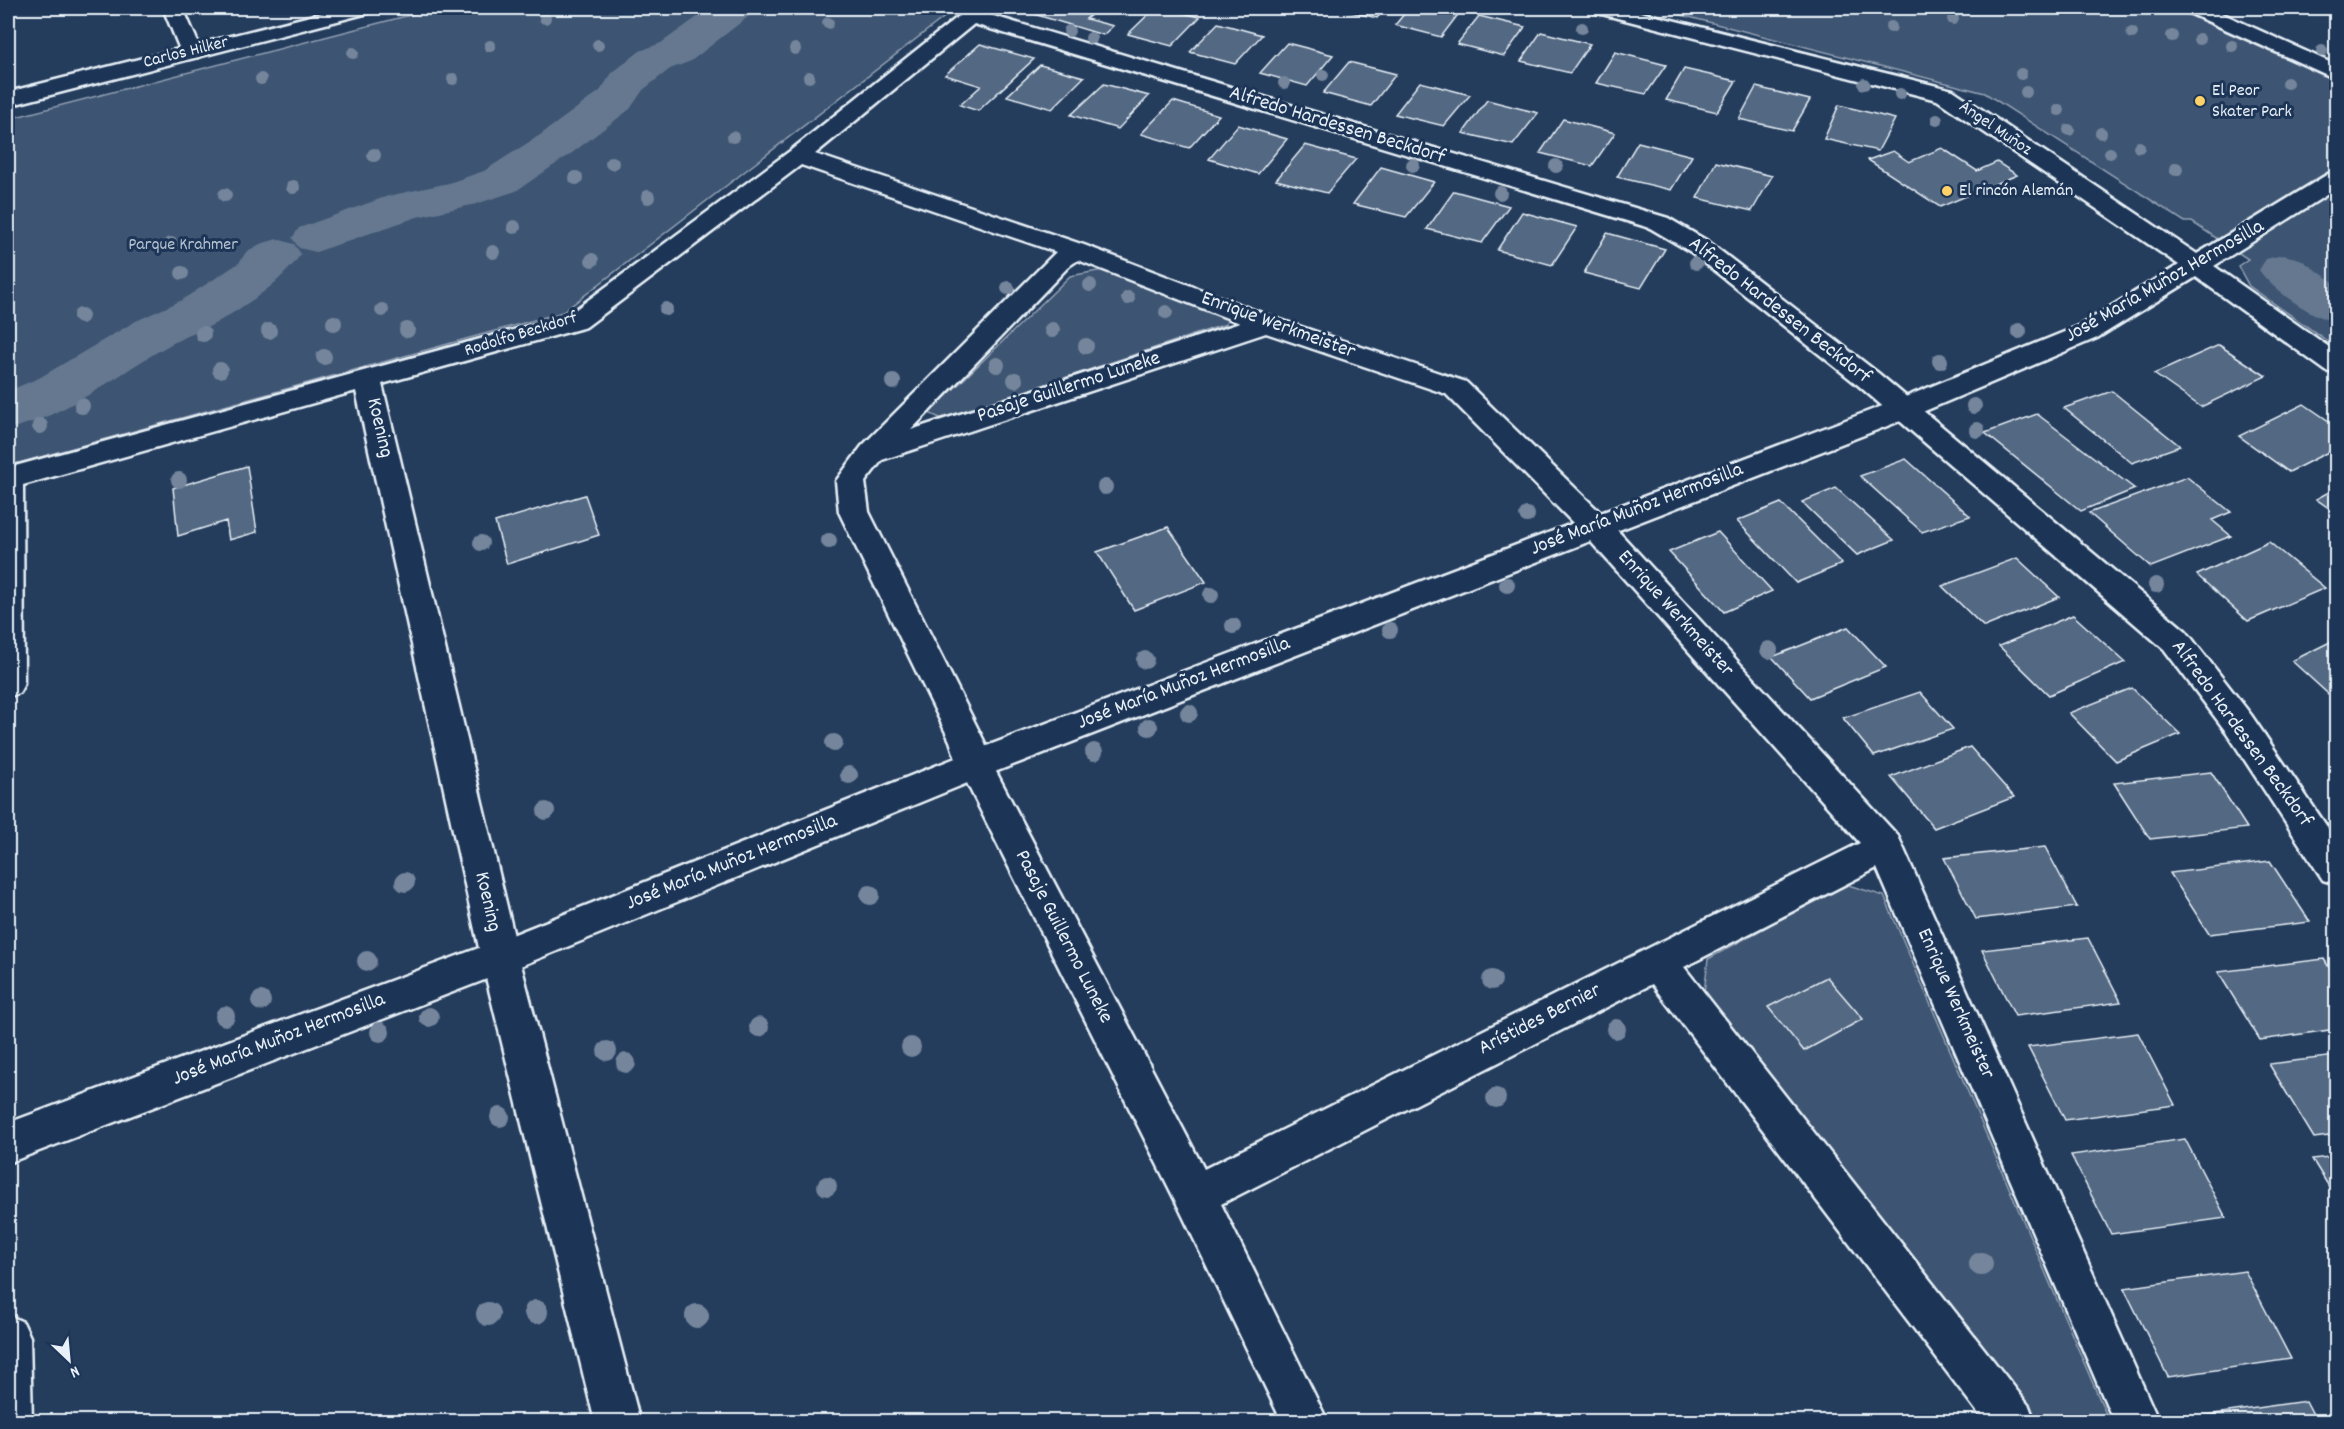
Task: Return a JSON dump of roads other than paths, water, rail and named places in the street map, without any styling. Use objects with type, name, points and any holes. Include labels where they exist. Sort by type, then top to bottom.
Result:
[{"type":"street","points":[[173,8],[191,52]]},
{"type":"street","name":"Carlos Hilker","points":[[8,99],[365,8]]},
{"type":"street","name":"Ángel Muñoz","points":[[1601,8],[1945,95],[2198,266],[2337,365]]},
{"type":"street","points":[[2194,8],[2337,73]]},
{"type":"street","name":"Rodolfo Beckdorf","points":[[8,479],[577,321],[798,156],[976,12]]},
{"type":"street","name":"Alfredo Hardessen Beckdorf","points":[[976,12],[1659,223],[1700,247],[1868,379],[2175,640],[2239,724],[2337,869]]},
{"type":"street","name":"Enrique Werkmeister","points":[[798,156],[1075,250],[1266,324],[1456,388],[1595,526],[1886,847],[2137,1422]]},
{"type":"street","name":"José María Muñoz Hermosilla","points":[[8,1143],[500,957],[975,765],[1903,409],[2088,332],[2337,179]]},
{"type":"street","name":"Pasaje Guillermo Luneke","points":[[1075,250],[1059,261],[872,453],[850,481],[854,512],[967,741],[975,765],[1195,1195],[1306,1422]]},
{"type":"street","name":"Pasaje Guillermo Luneke","points":[[872,453],[1266,324]]},
{"type":"street","name":"Koening","points":[[367,379],[500,957],[618,1422]]},
{"type":"street","points":[[8,479],[8,684]]},
{"type":"street","name":"Arístides Bernier","points":[[1195,1195],[1886,847]]},
{"type":"street","points":[[1657,961],[2013,1422]]},
{"type":"street","points":[[8,1337],[9,1422]]},
{"type":"waterway","points":[[316,238],[404,206],[460,194],[500,181],[556,144],[615,100],[627,82],[655,60],[676,52],[735,8]]},
{"type":"waterway","points":[[8,411],[58,390],[154,332],[198,312],[262,270],[263,262],[277,254]]},
{"type":"waterway","points":[[2283,270],[2336,307]]},
{"type":"place","name":"El Peor Skater Park","points":[[2200,101]]},
{"type":"place","name":"El rincón Alemán","points":[[1947,191]]},
{"type":"park label","name":"Parque Krahmer","points":[[183,245]]}]
